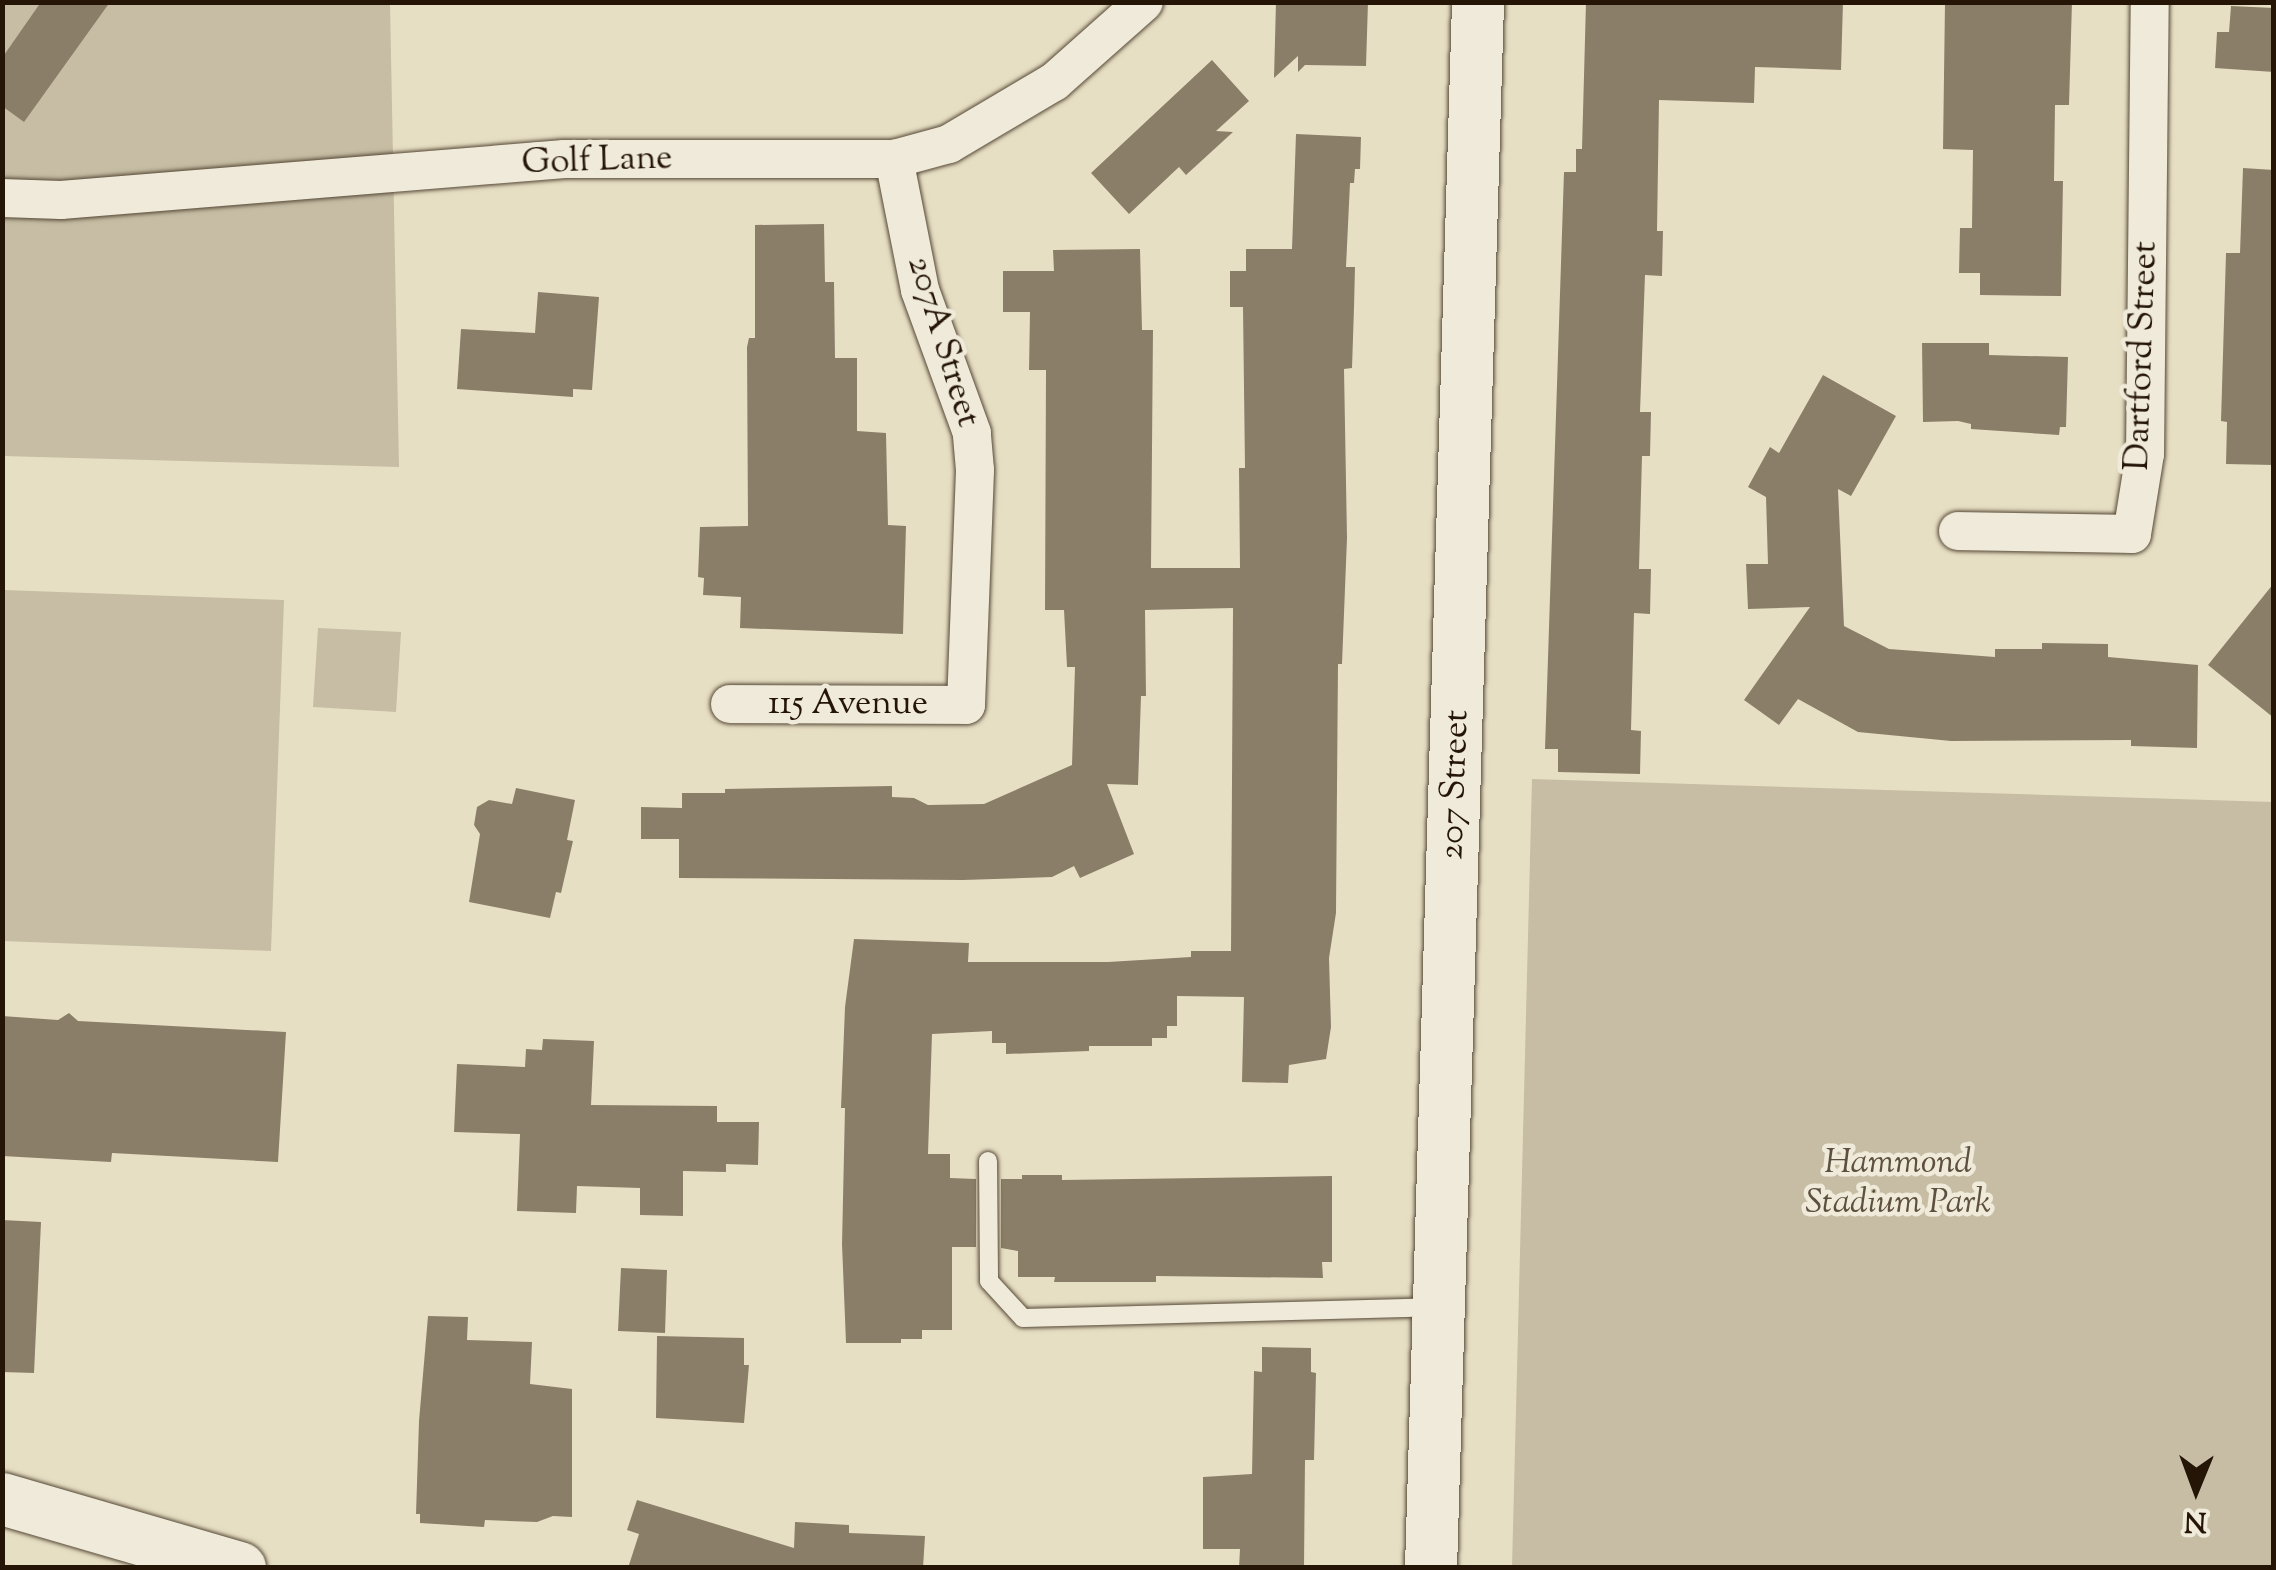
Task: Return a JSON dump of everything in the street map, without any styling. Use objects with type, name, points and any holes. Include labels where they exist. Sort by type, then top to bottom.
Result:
[{"type":"street","name":"Golf Lane","points":[[2,198],[61,200],[564,159],[894,159],[949,144],[1054,82],[1144,2]]},
{"type":"street","name":"207 Street","points":[[1431,1568],[1478,2]]},
{"type":"street","name":"Dartford Street","points":[[1958,531],[2132,534],[2145,454],[2150,2]]},
{"type":"street","name":"207A Street","points":[[894,159],[920,290],[972,433],[975,470],[966,706]]},
{"type":"street","name":"115 Avenue","points":[[730,704],[966,706]]},
{"type":"street","points":[[2,1499],[240,1568]]},
{"type":"lane","points":[[988,1161],[989,1281],[1023,1318],[1440,1307]]},
{"type":"green space","points":[[3,3],[390,3],[399,467],[3,456]]},
{"type":"green space","points":[[3,590],[284,600],[271,951],[3,941]]},
{"type":"green space","points":[[318,628],[401,632],[396,712],[313,707]]},
{"type":"green space","name":"Hammond Stadium Park","points":[[1532,779],[2273,802],[2273,1567],[1512,1567]]},
{"type":"building","points":[[41,2],[110,2],[24,122],[2,106],[2,58]]},
{"type":"building","points":[[1276,2],[1368,2],[1366,66],[1305,65],[1298,72],[1298,56],[1274,78]]},
{"type":"building","points":[[1586,2],[1843,2],[1841,70],[1755,67],[1754,103],[1659,100],[1657,231],[1663,231],[1662,276],[1645,275],[1640,412],[1651,412],[1650,456],[1642,456],[1639,569],[1651,569],[1650,614],[1634,613],[1631,730],[1641,731],[1640,774],[1558,772],[1558,749],[1545,749],[1564,172],[1576,172],[1576,149],[1582,149]]},
{"type":"building","points":[[1945,2],[2072,2],[2069,105],[2055,105],[2054,181],[2063,181],[2061,296],[1980,295],[1980,273],[1959,273],[1960,228],[1972,228],[1973,150],[1943,149]]},
{"type":"building","points":[[2231,6],[2274,8],[2274,72],[2215,68],[2217,32],[2229,32]]},
{"type":"building","points":[[1212,60],[1249,101],[1216,131],[1233,132],[1186,175],[1179,167],[1129,214],[1091,173]]},
{"type":"building","points":[[1296,134],[1361,137],[1360,169],[1355,169],[1354,183],[1350,183],[1346,267],[1355,267],[1354,308],[1352,368],[1344,369],[1347,538],[1342,664],[1338,664],[1336,913],[1329,958],[1331,1027],[1326,1059],[1289,1065],[1288,1083],[1242,1082],[1244,997],[1177,996],[1177,1026],[1167,1026],[1167,1038],[1152,1038],[1152,1046],[1089,1046],[1089,1051],[1006,1054],[1006,1043],[992,1043],[992,1031],[932,1034],[928,1154],[950,1154],[950,1178],[976,1179],[976,1247],[952,1247],[952,1330],[922,1330],[922,1339],[901,1339],[901,1343],[846,1343],[842,1244],[845,1108],[841,1108],[845,1007],[854,939],[969,943],[968,962],[1108,962],[1191,957],[1191,951],[1231,951],[1233,608],[1145,610],[1146,696],[1141,696],[1138,785],[1107,784],[1134,854],[1080,878],[1074,866],[1052,877],[963,880],[679,878],[679,839],[641,839],[641,807],[682,808],[682,793],[725,793],[725,789],[892,786],[892,797],[914,798],[928,805],[984,804],[1072,765],[1075,667],[1067,667],[1064,610],[1045,610],[1046,370],[1029,370],[1030,312],[1003,312],[1003,271],[1054,271],[1053,250],[1140,249],[1142,330],[1153,330],[1151,568],[1240,568],[1239,468],[1245,468],[1243,307],[1230,307],[1230,271],[1246,271],[1246,249],[1292,249]]},
{"type":"building","points":[[2243,168],[2274,170],[2274,465],[2226,464],[2227,422],[2221,421],[2226,253],[2240,253]]},
{"type":"building","points":[[824,224],[825,282],[834,282],[835,358],[857,358],[857,431],[886,433],[888,525],[906,526],[903,634],[740,628],[741,597],[703,595],[704,578],[698,577],[700,527],[748,526],[747,347],[749,338],[755,338],[755,225]]},
{"type":"building","points":[[538,292],[599,297],[592,390],[573,389],[573,397],[457,389],[461,329],[535,333]]},
{"type":"building","points":[[1922,343],[1989,343],[1989,355],[2068,357],[2066,427],[2060,427],[2059,435],[1971,429],[1971,424],[1958,421],[1923,422]]},
{"type":"building","points":[[1823,375],[1896,416],[1851,496],[1838,489],[1844,626],[1889,649],[1995,657],[1995,649],[2042,649],[2042,643],[2108,644],[2108,657],[2198,665],[2197,748],[2131,746],[2131,740],[1951,741],[1858,732],[1798,699],[1779,725],[1744,700],[1810,607],[1748,609],[1746,564],[1768,564],[1766,497],[1748,487],[1770,447],[1779,453]]},
{"type":"building","points":[[2274,583],[2274,718],[2208,665]]},
{"type":"building","points":[[516,788],[575,800],[567,840],[573,841],[561,893],[556,892],[550,918],[469,902],[480,834],[474,825],[477,807],[489,800],[512,804]]},
{"type":"building","points":[[69,1013],[78,1021],[286,1032],[278,1162],[112,1153],[111,1162],[2,1156],[2,1016],[58,1020]]},
{"type":"building","points":[[543,1039],[594,1041],[591,1105],[717,1106],[717,1122],[759,1122],[758,1165],[726,1164],[726,1172],[683,1171],[683,1216],[640,1215],[640,1188],[577,1186],[576,1213],[517,1211],[520,1134],[454,1132],[457,1064],[525,1067],[526,1049],[542,1050]]},
{"type":"building","points":[[1022,1175],[1062,1175],[1062,1180],[1332,1176],[1332,1262],[1322,1262],[1323,1278],[1156,1276],[1156,1282],[1054,1282],[1055,1277],[1018,1277],[1018,1251],[1001,1248],[1001,1179],[1022,1179]]},
{"type":"building","points":[[2,1220],[41,1222],[34,1373],[2,1372]]},
{"type":"building","points":[[621,1268],[667,1270],[665,1333],[618,1331]]},
{"type":"building","points":[[428,1316],[468,1317],[467,1340],[532,1342],[530,1384],[572,1389],[572,1517],[553,1516],[537,1522],[485,1520],[484,1527],[420,1523],[420,1514],[416,1514],[419,1421]]},
{"type":"building","points":[[657,1336],[744,1338],[744,1365],[749,1365],[744,1423],[656,1418]]},
{"type":"building","points":[[1262,1347],[1311,1348],[1311,1372],[1316,1373],[1314,1460],[1305,1460],[1304,1568],[1239,1568],[1240,1549],[1203,1549],[1203,1477],[1252,1474],[1254,1371],[1262,1372]]},
{"type":"building","points":[[637,1500],[794,1548],[795,1522],[849,1525],[849,1533],[925,1536],[923,1568],[628,1568],[639,1534],[627,1530]]}]
